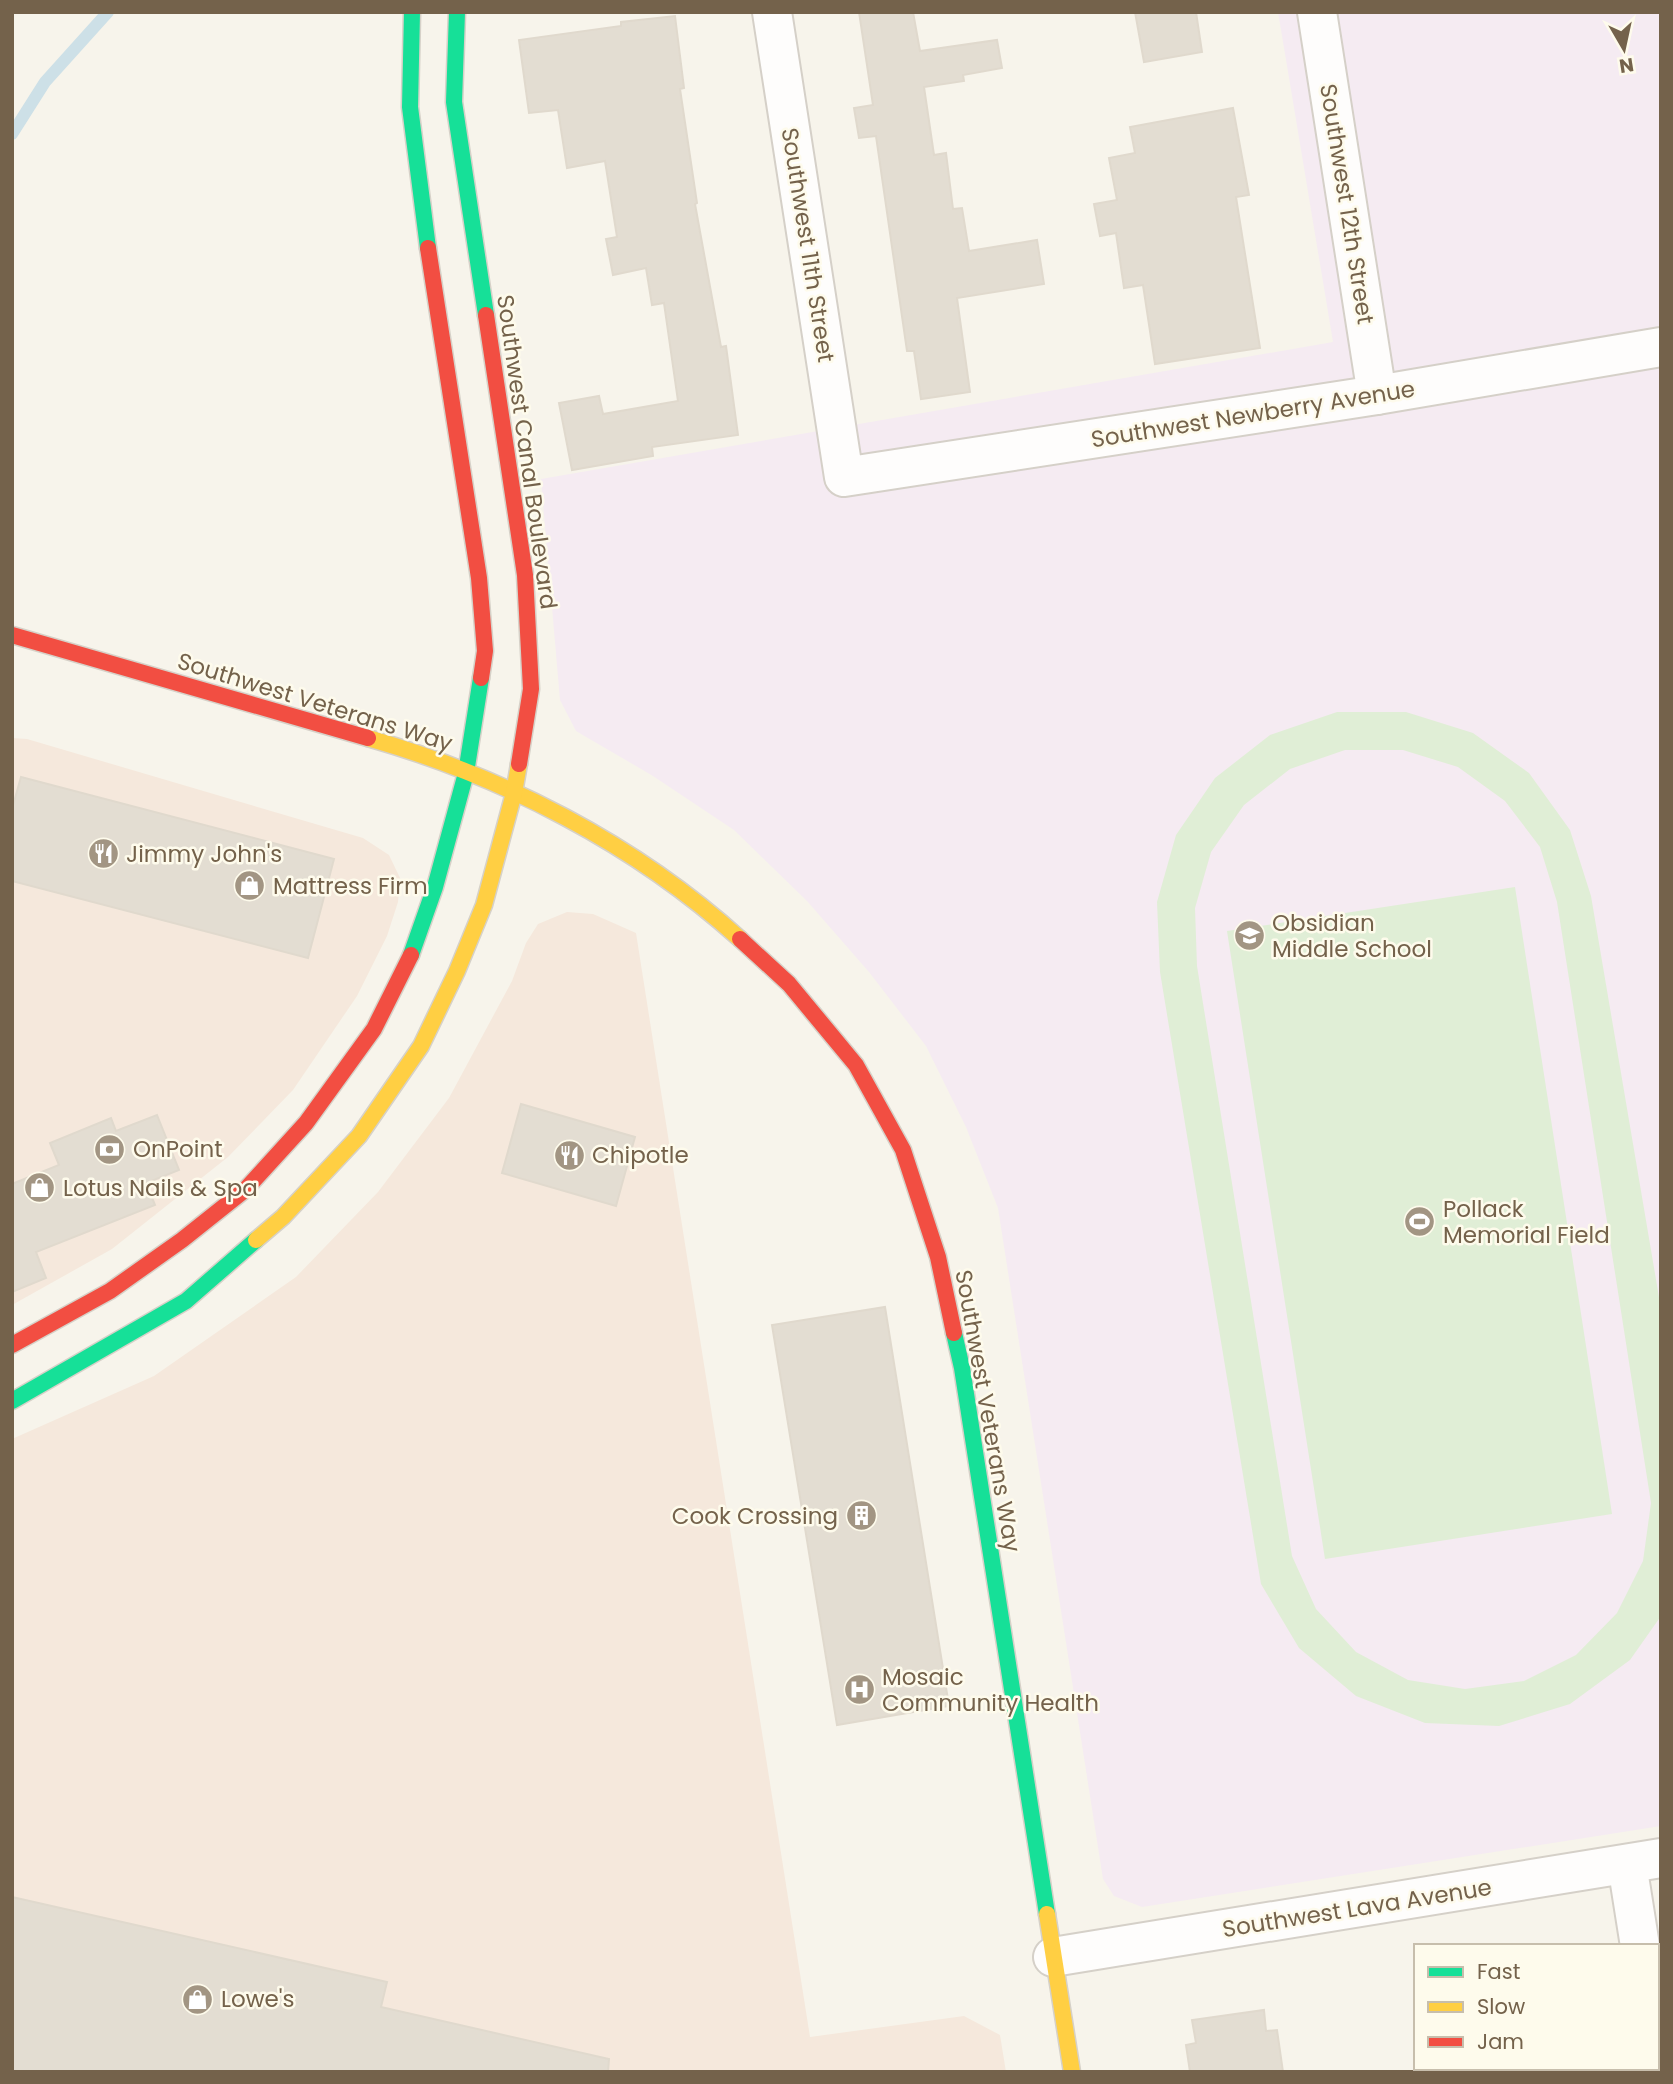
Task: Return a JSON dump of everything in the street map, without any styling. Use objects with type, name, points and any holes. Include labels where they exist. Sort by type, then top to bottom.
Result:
[{"type":"main road","points":[[12,1345],[110,1291],[182,1240],[246,1189],[306,1123],[374,1029],[409,960],[435,887],[466,773],[485,651],[479,578],[420,193],[410,107],[412,12]]},
{"type":"main road","name":"Southwest Canal Boulevard","points":[[12,1401],[186,1301],[283,1217],[359,1136],[421,1046],[457,971],[484,905],[514,793],[531,689],[525,576],[454,102],[457,12]]},
{"type":"main road","name":"Southwest Veterans Way","points":[[12,635],[386,743],[514,793],[589,830],[650,867],[704,907],[779,975],[856,1065],[903,1150],[938,1257],[962,1368],[1072,2072]]},
{"type":"street","name":"Southwest 11th Street","points":[[772,12],[844,477]]},
{"type":"street","name":"Southwest 12th Street","points":[[1317,12],[1377,396]]},
{"type":"street","name":"Southwest Newberry Avenue","points":[[844,477],[1377,396],[1661,347]]},
{"type":"street","name":"Southwest Lava Avenue","points":[[1053,1957],[1644,1861]]},
{"type":"street","points":[[1640,1944],[1644,1861]]},
{"type":"shaded area","name":"Obsidian Middle School","points":[[1278,12],[1661,12],[1661,1826],[1142,1907],[1114,1896],[1103,1879],[998,1208],[966,1127],[926,1046],[869,972],[807,901],[734,830],[653,776],[576,731],[560,700],[541,479],[1333,342]]},
{"type":"shaded area","points":[[12,738],[27,739],[363,838],[389,855],[400,878],[398,902],[387,936],[357,996],[293,1090],[228,1157],[112,1249],[12,1305]]},
{"type":"shaded area","points":[[567,912],[593,914],[636,933],[810,2037],[964,2016],[1000,2035],[1006,2072],[12,2072],[12,1439],[154,1376],[296,1277],[378,1192],[449,1098],[512,981],[526,943],[538,924]]},
{"type":"green space","points":[[1337,712],[1406,712],[1473,733],[1529,773],[1570,830],[1591,896],[1661,1309],[1661,1616],[1630,1660],[1570,1704],[1499,1726],[1425,1723],[1356,1696],[1299,1648],[1261,1584],[1160,972],[1157,902],[1176,835],[1215,778],[1270,735]],"holes":[[[1345,750],[1403,750],[1458,767],[1505,801],[1540,847],[1557,902],[1651,1503],[1643,1561],[1617,1613],[1576,1655],[1524,1681],[1465,1689],[1408,1680],[1356,1652],[1316,1609],[1292,1556],[1197,966],[1195,908],[1211,852],[1244,805],[1290,769]]]},
{"type":"green space","name":"Pollack Memorial Field","points":[[1515,887],[1612,1514],[1325,1559],[1227,931]]},
{"type":"building","points":[[859,12],[913,12],[920,51],[997,40],[1002,68],[963,75],[964,81],[924,87],[934,155],[946,153],[953,209],[962,208],[969,251],[1037,240],[1044,284],[957,298],[970,392],[921,399],[914,351],[907,351],[876,136],[859,138],[854,108],[873,105]]},
{"type":"building","points":[[1135,12],[1196,12],[1202,52],[1144,62]]},
{"type":"building","points":[[675,16],[684,88],[680,89],[697,203],[695,204],[721,347],[726,346],[738,435],[652,447],[653,456],[572,470],[559,403],[599,396],[603,414],[678,401],[664,303],[652,305],[646,268],[613,275],[606,239],[617,237],[605,161],[567,168],[558,110],[529,113],[519,40],[621,26],[621,22]]},
{"type":"building","points":[[1233,108],[1249,195],[1236,197],[1260,348],[1155,364],[1143,285],[1124,288],[1116,233],[1100,236],[1094,204],[1117,200],[1109,158],[1135,153],[1130,127]]},
{"type":"building","points":[[21,777],[334,859],[308,958],[12,881],[12,809]]},
{"type":"building","name":"Chipotle","points":[[521,1104],[635,1137],[616,1206],[502,1173]]},
{"type":"building","points":[[157,1115],[179,1170],[146,1183],[155,1205],[36,1252],[46,1278],[12,1292],[12,1184],[59,1165],[50,1143],[111,1118],[116,1131]]},
{"type":"building","name":"Cook Crossing","points":[[885,1307],[949,1706],[837,1725],[772,1325]]},
{"type":"building","name":"Lowe's","points":[[12,1897],[387,1982],[381,2007],[609,2059],[608,2072],[12,2072]]},
{"type":"building","points":[[1264,2010],[1266,2031],[1277,2030],[1283,2072],[1190,2072],[1186,2045],[1196,2043],[1192,2020]]},
{"type":"waterway","points":[[12,134],[45,82],[108,12]]},
{"type":"traffic: fast","points":[[412,12],[410,107],[428,248]]},
{"type":"traffic: fast","points":[[457,12],[454,102],[486,315]]},
{"type":"traffic: fast","points":[[411,955],[435,887],[466,773],[481,678]]},
{"type":"traffic: fast","points":[[12,1401],[186,1301],[256,1240]]},
{"type":"traffic: fast","points":[[954,1333],[962,1368],[1047,1914]]},
{"type":"traffic: slow","points":[[368,738],[469,772],[566,818],[657,873],[740,939]]},
{"type":"traffic: slow","points":[[256,1240],[283,1217],[359,1136],[421,1046],[457,971],[484,905],[514,793],[519,764]]},
{"type":"traffic: slow","points":[[1047,1914],[1072,2072]]},
{"type":"traffic: jam","points":[[428,248],[479,578],[485,651],[481,678]]},
{"type":"traffic: jam","points":[[486,315],[525,575],[531,689],[519,764]]},
{"type":"traffic: jam","points":[[12,635],[368,738]]},
{"type":"traffic: jam","points":[[740,939],[789,984],[856,1065],[903,1150],[938,1257],[954,1333]]},
{"type":"traffic: jam","points":[[12,1345],[110,1291],[182,1240],[246,1189],[306,1123],[374,1029],[411,955]]},
{"type":"place","name":"Jimmy John's","points":[[103,854]]},
{"type":"place","name":"Mattress Firm","points":[[250,886]]},
{"type":"place","name":"Obsidian Middle School","points":[[1249,936]]},
{"type":"place","name":"OnPoint","points":[[110,1149]]},
{"type":"place","name":"Chipotle","points":[[569,1155]]},
{"type":"place","name":"Lotus Nails & Spa","points":[[40,1188]]},
{"type":"place","name":"Pollack Memorial Field","points":[[1420,1222]]},
{"type":"place","name":"Cook Crossing","points":[[861,1516]]},
{"type":"place","name":"Mosaic Community Health","points":[[859,1690]]},
{"type":"place","name":"Lowe's","points":[[198,1999]]}]
